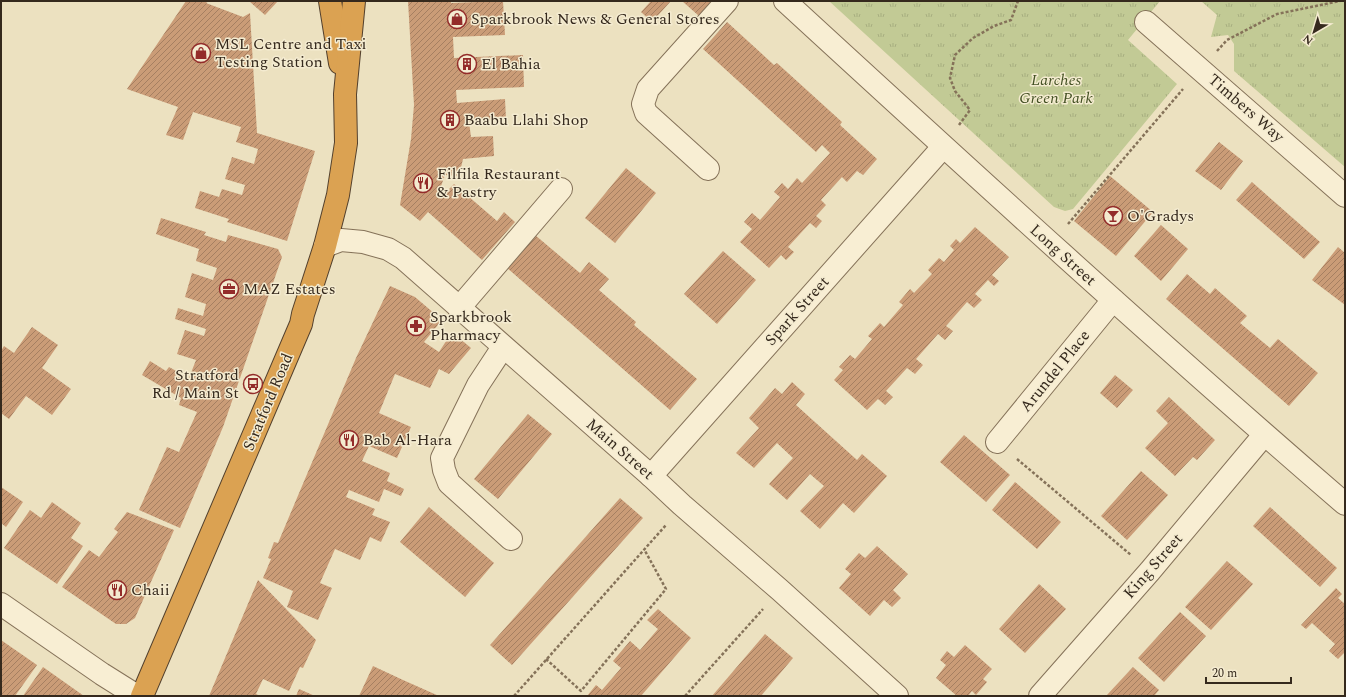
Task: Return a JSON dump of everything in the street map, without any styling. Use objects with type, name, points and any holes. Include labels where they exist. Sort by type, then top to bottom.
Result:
[{"type":"highway","name":"Stratford Road","points":[[330,1],[345,94]]},
{"type":"highway","name":"Stratford Road","points":[[142,696],[301,324],[325,246],[338,195],[346,143],[345,94],[354,1]]},
{"type":"street","points":[[708,169],[646,113],[643,104],[648,89],[727,1]]},
{"type":"street","name":"Long Street","points":[[785,1],[1050,244],[1264,435],[1345,504]]},
{"type":"street","name":"Timbers Way","points":[[1146,22],[1345,196]]},
{"type":"street","name":"Spark Street","points":[[651,476],[943,147]]},
{"type":"street","points":[[459,308],[561,189]]},
{"type":"street","name":"Main Street","points":[[325,246],[341,240],[363,242],[388,249],[403,258],[780,590],[897,696]]},
{"type":"street","name":"Arundel Place","points":[[997,442],[1113,300]]},
{"type":"street","points":[[503,347],[478,385],[442,458],[444,470],[449,483],[511,539]]},
{"type":"street","name":"King Street","points":[[1040,696],[1150,571],[1264,435]]},
{"type":"street","points":[[1,604],[102,674],[137,696]]},
{"type":"path","points":[[943,147],[970,110],[955,91],[950,78],[955,55],[973,38],[994,26],[1010,20],[1018,1]]},
{"type":"path","points":[[1050,244],[1200,68],[1227,40],[1277,14],[1340,1]]},
{"type":"path","points":[[997,442],[1150,571]]},
{"type":"path","points":[[514,696],[682,505]]},
{"type":"path","points":[[546,659],[581,691],[666,589],[644,549]]},
{"type":"path","points":[[685,696],[780,590]]},
{"type":"green space","name":"Larches Green Park","points":[[829,1],[1160,1],[1128,40],[1177,84],[1073,209],[1065,211],[1054,207]]},
{"type":"green space","points":[[1201,1],[1345,1],[1345,167],[1234,71],[1234,44],[1228,35],[1211,37],[1217,15]]},
{"type":"building","name":"MSL Centre and Taxi Testing Station","points":[[186,1],[209,1],[206,3],[243,17],[250,13],[257,133],[315,151],[287,241],[227,222],[229,219],[195,208],[200,191],[219,197],[222,189],[242,195],[245,185],[225,179],[232,157],[254,164],[258,149],[236,142],[241,127],[193,112],[183,140],[166,135],[178,107],[127,89]]},
{"type":"building","points":[[249,1],[278,1],[265,15]]},
{"type":"building","points":[[408,1],[451,1],[451,3],[503,1],[505,35],[453,37],[454,58],[523,55],[524,87],[456,90],[457,103],[505,99],[506,119],[469,122],[471,137],[493,136],[494,156],[463,159],[459,176],[445,175],[440,189],[437,192],[442,196],[454,184],[497,221],[504,212],[515,222],[482,260],[428,212],[420,221],[400,205],[411,139],[414,105]]},
{"type":"building","points":[[651,1],[671,1],[652,22],[641,12]]},
{"type":"building","points":[[682,1],[713,1],[699,16]]},
{"type":"building","points":[[727,22],[774,65],[777,63],[842,122],[840,125],[877,159],[863,175],[857,171],[847,182],[842,177],[821,200],[826,205],[816,216],[822,221],[816,228],[810,223],[788,247],[794,252],[786,260],[781,255],[769,268],[740,242],[752,229],[744,222],[752,213],[760,220],[780,197],[774,192],[782,183],[788,189],[797,178],[802,183],[830,153],[822,145],[816,152],[703,49]]},
{"type":"building","points":[[1219,142],[1243,161],[1221,190],[1195,171]]},
{"type":"building","points":[[626,168],[656,193],[615,243],[585,218]]},
{"type":"building","name":"O'Gradys","points":[[1110,176],[1153,212],[1116,256],[1074,221]]},
{"type":"building","points":[[1252,182],[1320,242],[1304,259],[1236,200]]},
{"type":"building","points":[[161,218],[206,232],[204,235],[226,242],[228,235],[278,249],[282,257],[223,427],[180,528],[139,510],[167,447],[179,452],[197,412],[179,405],[181,398],[142,375],[150,361],[166,371],[169,367],[189,378],[196,360],[177,354],[185,330],[204,336],[206,329],[175,319],[178,308],[203,316],[206,304],[185,297],[192,273],[213,280],[217,268],[196,261],[199,249],[156,234]]},
{"type":"building","points":[[1161,225],[1188,249],[1161,281],[1134,256]]},
{"type":"building","points":[[975,227],[1009,257],[992,275],[999,281],[994,286],[988,280],[975,294],[982,300],[974,308],[967,302],[946,326],[953,331],[945,340],[938,334],[916,359],[923,365],[915,374],[907,368],[886,391],[893,397],[885,405],[878,399],[867,410],[834,380],[843,370],[839,367],[850,355],[855,359],[872,339],[868,336],[880,323],[884,327],[903,305],[899,302],[910,289],[914,293],[932,274],[928,270],[939,258],[944,262],[954,250],[950,246],[956,239],[960,243]]},
{"type":"building","points":[[535,235],[580,273],[589,262],[609,279],[599,290],[636,322],[634,325],[697,379],[670,410],[507,268]]},
{"type":"building","points":[[1338,247],[1345,253],[1345,305],[1312,280]]},
{"type":"building","points":[[723,251],[756,280],[717,324],[684,294]]},
{"type":"building","points":[[1187,274],[1210,294],[1215,288],[1247,316],[1240,323],[1270,348],[1278,339],[1318,373],[1289,406],[1166,299]]},
{"type":"building","points":[[390,286],[415,297],[442,320],[424,342],[439,352],[452,332],[471,348],[449,374],[439,369],[430,388],[395,374],[379,413],[411,427],[397,458],[369,446],[362,461],[390,473],[387,481],[404,489],[401,496],[384,489],[379,502],[349,490],[346,497],[375,509],[372,515],[390,522],[381,542],[370,537],[360,560],[335,549],[320,583],[332,588],[318,620],[287,607],[293,591],[263,578],[271,559],[268,558],[274,542],[278,543],[356,358]]},
{"type":"building","points":[[32,327],[58,345],[42,368],[71,389],[52,415],[26,396],[9,419],[1,413],[1,351],[4,346],[14,353]]},
{"type":"building","points":[[1115,375],[1133,390],[1117,408],[1100,393]]},
{"type":"building","points":[[792,382],[805,394],[796,405],[857,460],[862,454],[887,476],[854,513],[843,503],[820,529],[800,511],[824,486],[810,474],[787,500],[769,484],[793,458],[777,443],[754,468],[736,453],[759,428],[749,418],[775,388],[782,394]]},
{"type":"building","points":[[1169,397],[1215,440],[1197,460],[1193,457],[1175,476],[1145,448],[1168,423],[1156,411]]},
{"type":"building","points":[[528,414],[552,434],[498,499],[474,479]]},
{"type":"building","points":[[964,435],[1010,475],[986,502],[940,462]]},
{"type":"building","points":[[1141,471],[1168,495],[1127,540],[1101,516]]},
{"type":"building","points":[[1015,482],[1061,522],[1037,549],[992,510]]},
{"type":"building","points":[[1,487],[23,502],[6,527],[1,523]]},
{"type":"building","points":[[620,498],[643,518],[512,665],[490,645]]},
{"type":"building","points":[[52,502],[81,523],[71,538],[83,546],[57,584],[4,548],[30,510],[41,518]]},
{"type":"building","points":[[429,507],[494,563],[465,597],[400,542]]},
{"type":"building","points":[[1270,507],[1337,568],[1320,587],[1253,526]]},
{"type":"building","points":[[127,512],[174,530],[135,618],[126,624],[116,624],[62,587],[89,550],[99,557],[118,532],[114,529]]},
{"type":"building","points":[[877,546],[908,574],[893,590],[901,598],[892,607],[884,600],[870,616],[839,588],[851,574],[845,569],[859,553],[865,558]]},
{"type":"building","points":[[1227,561],[1253,584],[1211,630],[1185,607]]},
{"type":"building","points":[[258,580],[316,640],[303,668],[300,667],[289,691],[263,679],[256,694],[260,696],[209,696]]},
{"type":"building","points":[[1039,584],[1066,609],[1025,653],[999,629]]},
{"type":"building","points":[[1336,588],[1342,594],[1338,598],[1345,604],[1345,652],[1338,659],[1329,651],[1335,644],[1312,623],[1306,629],[1301,625]]},
{"type":"building","points":[[658,609],[691,638],[641,696],[587,696],[596,685],[602,690],[621,668],[613,661],[630,641],[640,650],[658,629],[647,620]]},
{"type":"building","points":[[1180,612],[1206,636],[1164,682],[1138,658]]},
{"type":"building","points":[[765,634],[793,658],[761,696],[712,696]]},
{"type":"building","points":[[1,640],[37,665],[15,696],[1,696]]},
{"type":"building","points":[[965,645],[992,669],[983,679],[987,682],[976,695],[972,691],[968,696],[957,696],[936,678],[946,665],[940,660],[947,651],[954,657]]},
{"type":"building","points":[[373,666],[403,680],[439,696],[359,696]]},
{"type":"building","points":[[43,667],[84,696],[23,696]]},
{"type":"building","points":[[1133,667],[1159,690],[1154,696],[1106,696]]},
{"type":"building","points":[[299,689],[315,696],[296,696]]},
{"type":"place","name":"Sparkbrook News & General Stores","points":[[457,19]]},
{"type":"place","name":"MSL Centre and Taxi Testing Station","points":[[201,53]]},
{"type":"place","name":"El Bahia","points":[[467,64]]},
{"type":"place","name":"Baabu Llahi Shop","points":[[450,120]]},
{"type":"place","name":"Filfila Restaurant & Pastry","points":[[423,183]]},
{"type":"place","name":"O'Gradys","points":[[1113,216]]},
{"type":"place","name":"MAZ Estates","points":[[229,289]]},
{"type":"place","name":"Sparkbrook Pharmacy","points":[[416,326]]},
{"type":"place","name":"Stratford Rd / Main St","points":[[253,384]]},
{"type":"place","name":"Bab Al-Hara","points":[[349,440]]},
{"type":"place","name":"Chaii","points":[[117,590]]}]
